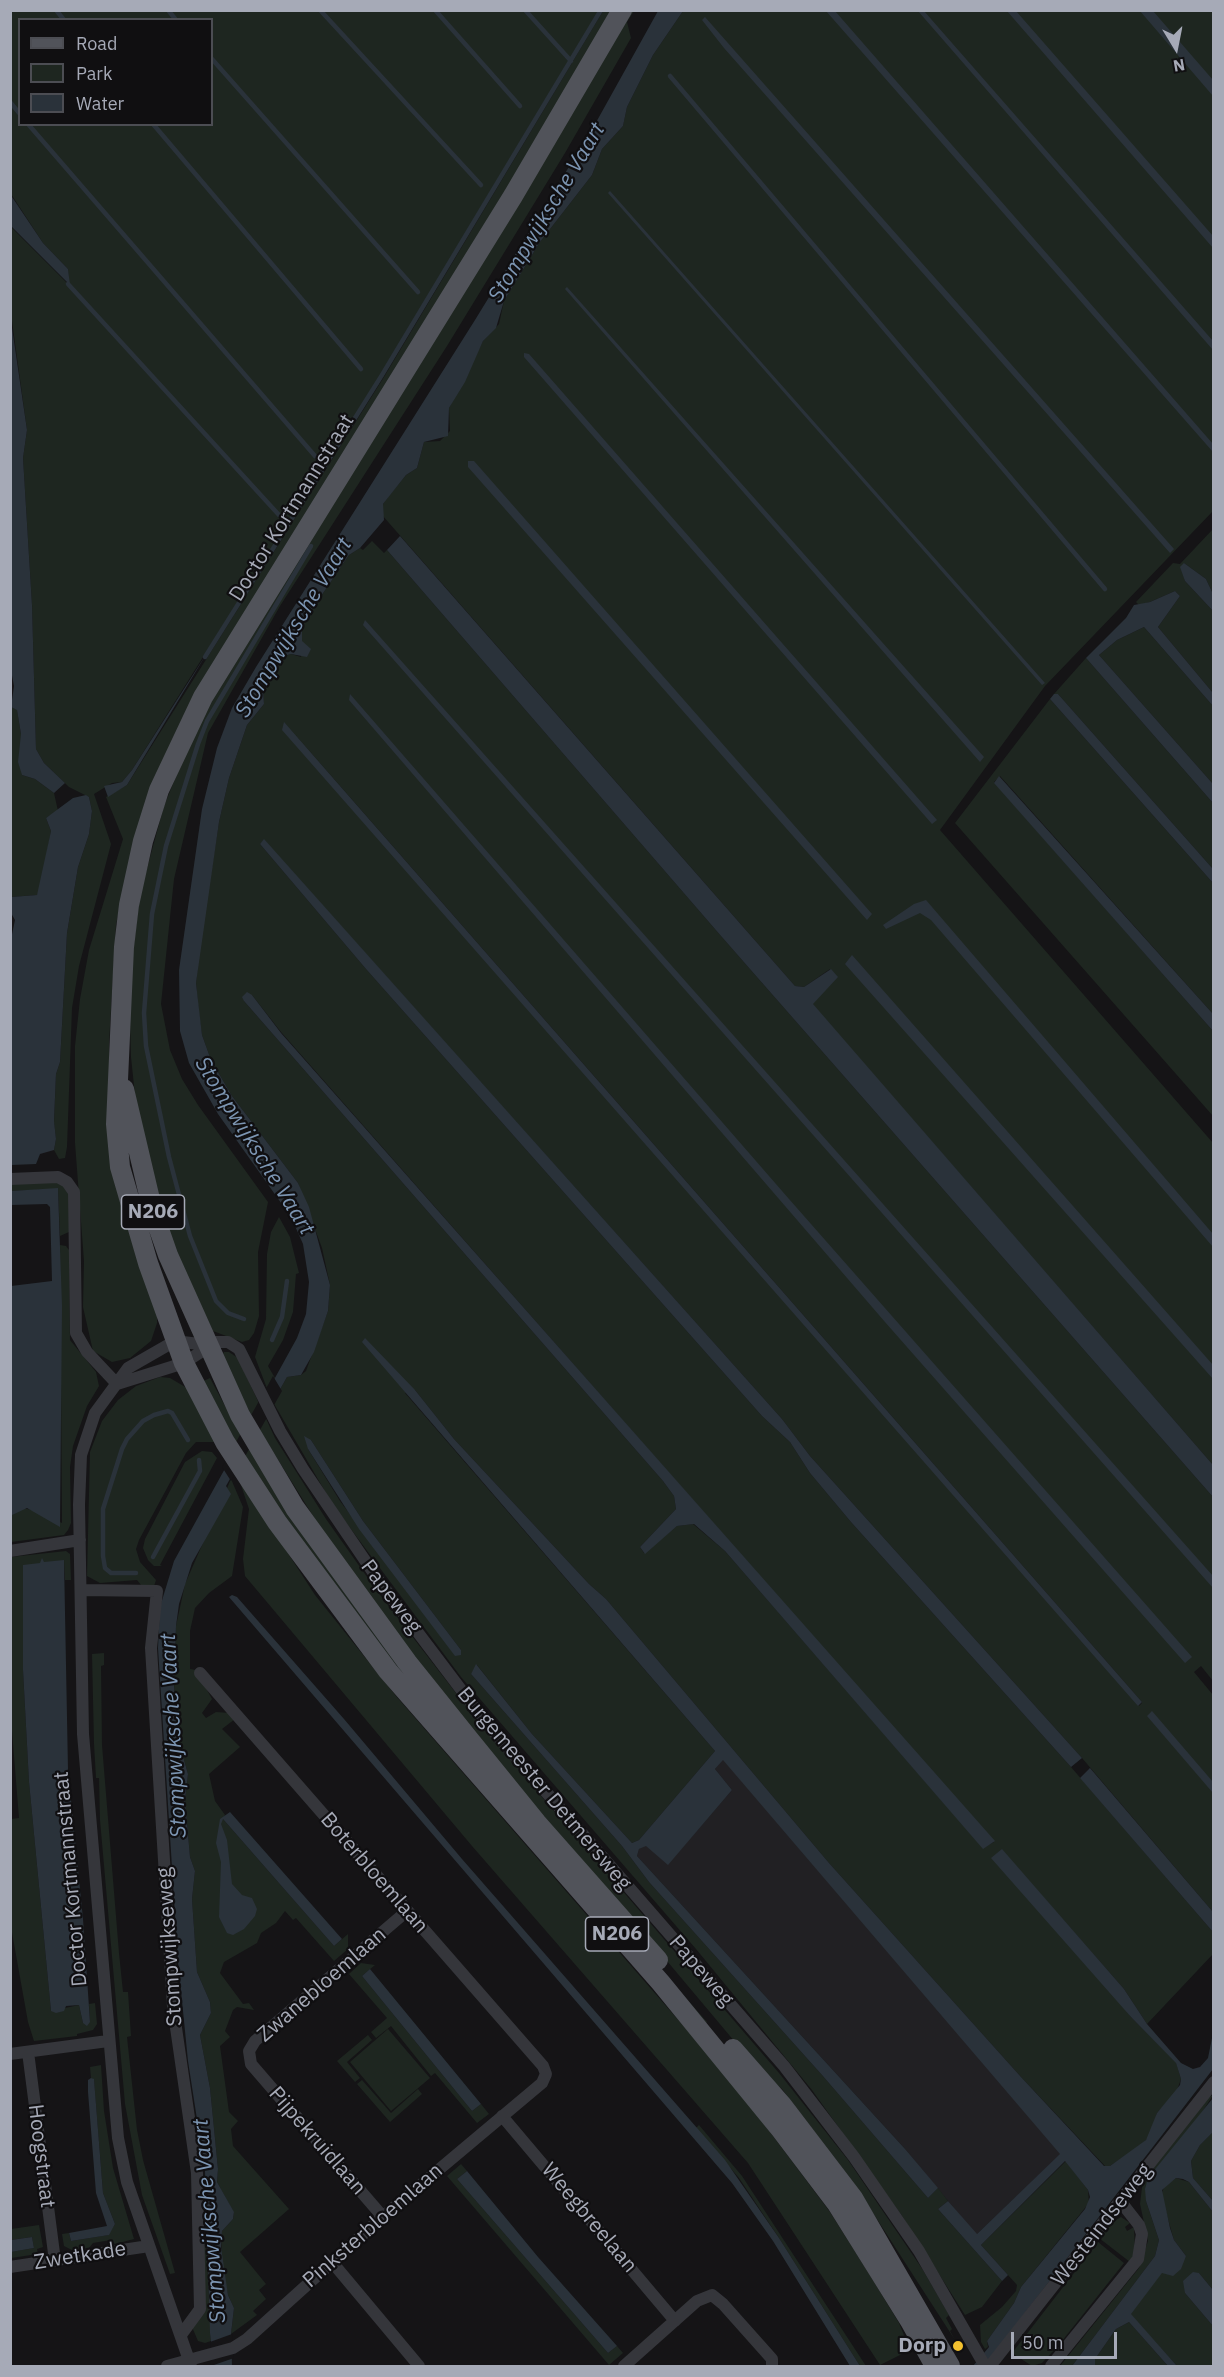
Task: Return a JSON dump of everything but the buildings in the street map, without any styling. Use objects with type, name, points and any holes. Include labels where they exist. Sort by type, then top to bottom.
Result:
[{"type":"main road","name":"Doctor Kortmannstraat","points":[[184,1363],[120,1167],[116,1124],[120,1072],[120,990],[129,905],[146,831],[159,790],[203,697],[513,196],[622,10]]},
{"type":"main road","name":"Doctor Kortmannstraat","points":[[120,1072],[153,1212],[207,1345]]},
{"type":"main road","name":"Burgemeester Detmersweg","points":[[207,1345],[240,1415],[295,1508],[420,1679],[537,1823],[782,2105],[853,2198],[950,2367]]},
{"type":"main road","name":"Burgemeester Detmersweg","points":[[184,1363],[225,1443],[304,1561],[388,1671],[661,1983],[782,2130],[837,2204],[910,2321],[935,2367]]},
{"type":"street","points":[[10,1179],[58,1176],[67,1182],[74,1192],[76,1333],[87,1352],[117,1384],[184,1363],[207,1345]]},
{"type":"street","points":[[175,1341],[207,1345]]},
{"type":"street","name":"Doctor Kortmannstraat","points":[[175,1341],[138,1360],[128,1368],[95,1413],[81,1455],[83,1734],[118,2138],[126,2182],[191,2363]]},
{"type":"street","name":"Papeweg","points":[[207,1345],[222,1341],[234,1345],[244,1355],[270,1412],[326,1507],[379,1581],[488,1724],[784,2066],[854,2157],[919,2252],[982,2362]]},
{"type":"street","points":[[10,1551],[80,1540]]},
{"type":"street","name":"Stompwijkseweg","points":[[82,1590],[157,1591],[151,1648],[173,2007],[197,2173],[200,2309],[181,2335]]},
{"type":"street","name":"Boterbloemlaan","points":[[200,1672],[543,2066],[546,2074]]},
{"type":"street","name":"Zwanebloemlaan","points":[[251,2064],[249,2051],[255,2041],[407,1911]]},
{"type":"street","points":[[10,2054],[108,2041]]},
{"type":"street","name":"Hoogstraat","points":[[28,2052],[55,2260]]},
{"type":"street","name":"Pijpekruidlaan","points":[[251,2064],[382,2217]]},
{"type":"street","name":"Pinksterbloemlaan","points":[[167,2367],[191,2363],[233,2348],[382,2217],[542,2083],[546,2074]]},
{"type":"street","name":"Westeindseweg","points":[[990,2367],[1214,2082]]},
{"type":"street","name":"Weegbreelaan","points":[[502,2116],[675,2321]]},
{"type":"street","points":[[1051,2367],[1138,2259],[1142,2234],[1139,2224],[1121,2202]]},
{"type":"street","name":"Zwetkade","points":[[10,2267],[148,2246]]},
{"type":"street","points":[[332,2262],[419,2367]]},
{"type":"street","points":[[624,2367],[698,2301],[712,2295],[723,2304],[771,2359],[772,2367]]},
{"type":"shaded area","points":[[723,1759],[1061,2154],[976,2235],[906,2150],[637,1856],[639,1849],[646,1845],[668,1864],[732,1790],[715,1769]]},
{"type":"green space","points":[[11,11],[599,11],[381,374],[132,770],[122,782],[112,783],[94,794],[111,844],[79,966],[72,1008],[67,1147],[65,1158],[59,1159],[54,1150],[56,1139],[54,1122],[56,1074],[60,1062],[67,933],[78,867],[89,834],[92,811],[89,797],[69,787],[44,763],[36,749],[32,605],[23,458],[27,430],[11,314],[10,226],[69,285],[68,269],[43,243],[11,194]]},
{"type":"green space","points":[[603,11],[614,11],[441,302],[195,694],[156,776],[123,891],[116,925],[109,1043],[109,1118],[157,1313],[157,1323],[151,1341],[130,1358],[112,1362],[93,1351],[83,1307],[84,1261],[75,1143],[75,1046],[80,999],[89,950],[123,839],[106,797],[127,785],[384,377]]},
{"type":"green space","points":[[631,11],[634,11],[627,22],[631,38],[565,153],[447,346],[280,606],[208,733],[174,879],[161,1004],[170,1050],[182,1079],[268,1202],[258,1252],[259,1316],[254,1333],[249,1340],[242,1342],[213,1331],[169,1239],[137,1114],[131,1057],[129,986],[140,894],[164,806],[188,747],[209,705]]},
{"type":"green space","points":[[683,11],[1213,11],[1213,511],[1045,686],[940,830],[1213,1143],[1213,1465],[812,1004],[837,977],[830,969],[804,987],[795,986],[382,515],[383,504],[388,497],[406,475],[417,468],[424,442],[440,441],[450,431],[449,408],[483,341],[499,324],[504,301],[540,242],[592,175],[602,149],[623,126],[627,107],[653,55]]},
{"type":"green space","points":[[1213,529],[1213,594],[1206,579],[1184,563],[1185,581],[1213,611],[1213,693],[1158,627],[1180,596],[1175,591],[1150,602],[1139,605],[1136,602],[1173,563],[1180,564]]},
{"type":"green space","points":[[372,541],[384,553],[387,550],[721,936],[1213,1497],[1213,1681],[1201,1666],[1194,1672],[1213,1695],[1213,1912],[1082,1758],[810,1456],[782,1419],[264,840],[260,844],[366,969],[762,1416],[790,1442],[810,1473],[851,1522],[1071,1767],[1213,1932],[1213,1954],[1147,2024],[1124,1989],[1001,1849],[1131,2017],[1176,2062],[1181,2079],[1176,2093],[1157,2113],[1152,2132],[1143,2144],[1110,2166],[1105,2166],[1021,2077],[829,1863],[606,1599],[589,1584],[454,1439],[415,1390],[405,1393],[715,1751],[639,1840],[632,1843],[532,1734],[477,1665],[471,1674],[622,1846],[649,1882],[822,2075],[928,2198],[938,2188],[948,2201],[938,2209],[1002,2281],[982,2307],[965,2315],[902,2216],[812,2090],[696,1949],[461,1677],[333,1505],[273,1402],[287,1377],[301,1375],[306,1371],[328,1311],[330,1285],[322,1248],[298,1183],[232,1096],[211,1060],[202,1035],[199,1015],[196,983],[200,945],[219,822],[229,778],[247,725],[264,704],[263,688],[269,675],[284,656],[291,654],[301,657],[302,624],[349,555],[360,548],[363,550]],"holes":[[[285,723],[1142,1702],[1139,1706]],[[252,995],[281,1032],[994,1842],[983,1848],[725,1551],[693,1524],[677,1526],[644,1553],[640,1547],[676,1509],[674,1496],[244,1001]],[[311,1440],[363,1521],[461,1650],[455,1655],[340,1501],[308,1449]]]},
{"type":"green space","points":[[1144,627],[1213,706],[1213,784],[1099,655],[1117,640]]},
{"type":"green space","points":[[1086,658],[1213,803],[1213,869],[1058,694],[1054,694]]},
{"type":"green space","points":[[1050,699],[1213,883],[1213,1014],[1000,776],[994,782],[1213,1031],[1213,1116],[955,823]]},
{"type":"green space","points":[[10,707],[17,709],[21,734],[22,775],[35,779],[54,793],[58,811],[46,818],[51,831],[40,891],[37,895],[11,897]]},
{"type":"green space","points":[[57,1181],[69,1191],[69,1232],[60,1236],[58,1189],[11,1191],[11,1183]]},
{"type":"green space","points":[[279,1217],[290,1237],[299,1273],[296,1274],[293,1312],[283,1340],[268,1366],[275,1378],[268,1391],[255,1357],[266,1319],[267,1254],[271,1232]]},
{"type":"green space","points":[[60,1245],[66,1246],[69,1250],[70,1340],[96,1372],[99,1386],[87,1406],[73,1446],[70,1467],[71,1523],[68,1530],[64,1535],[11,1542],[10,1516],[22,1508],[33,1510],[62,1523]]},
{"type":"green space","points":[[224,1352],[229,1352],[238,1358],[275,1438],[326,1519],[377,1591],[486,1732],[779,2073],[848,2160],[923,2270],[949,2315],[946,2318],[955,2340],[853,2182],[782,2089],[756,2067],[625,1911],[552,1831],[350,1575],[260,1431],[221,1359]]},
{"type":"green space","points":[[160,1377],[170,1378],[187,1388],[217,1442],[196,1442],[186,1453],[139,1540],[136,1549],[140,1562],[156,1580],[154,1586],[141,1585],[137,1580],[100,1583],[87,1576],[90,1452],[102,1421],[118,1400],[136,1386]]},
{"type":"green space","points":[[210,1378],[232,1419],[508,1796],[707,2022],[704,2025],[505,1799],[326,1583],[199,1383]]},
{"type":"green space","points":[[202,1451],[212,1452],[217,1458],[160,1565],[162,1566],[154,1566],[148,1560],[143,1548],[145,1539],[185,1462]]},
{"type":"green space","points":[[238,1476],[315,1595],[396,1696],[734,2084],[830,2212],[871,2277],[899,2323],[908,2345],[900,2350],[902,2354],[880,2365],[748,2163],[472,1846],[245,1576],[243,1559],[249,1509]]},
{"type":"green space","points":[[231,1479],[243,1507],[232,1576],[209,1593],[195,1608],[190,1631],[190,1669],[196,1670],[212,1699],[202,1713],[206,1718],[216,1712],[230,1713],[235,1719],[222,1729],[240,1747],[209,1774],[215,1801],[225,1815],[223,1819],[334,1946],[348,1934],[348,1949],[334,1961],[296,1918],[293,1920],[285,1911],[276,1923],[261,1933],[257,1943],[224,1962],[220,1973],[243,2004],[249,2003],[254,2010],[237,2007],[233,2010],[225,2031],[230,2037],[220,2046],[229,2112],[238,2121],[231,2129],[233,2146],[289,2209],[240,2252],[266,2284],[259,2290],[266,2299],[253,2311],[257,2315],[231,2334],[234,2308],[228,2295],[221,2262],[222,2231],[233,2219],[234,2213],[217,2182],[218,2169],[210,2088],[200,2035],[211,2013],[210,2002],[197,1972],[192,1899],[195,1871],[190,1857],[185,1800],[188,1774],[179,1742],[174,1685],[176,1626],[185,1584]]},
{"type":"green space","points":[[66,1551],[70,1554],[71,1580],[65,1580],[64,1560],[23,1670],[29,1782],[51,2011],[79,2005],[83,2023],[90,2022],[89,2004],[95,2003],[97,2024],[93,2030],[77,2034],[77,2036],[34,2041],[28,2022],[11,1927],[11,1819],[19,1818],[11,1719],[11,1557]]},
{"type":"green space","points":[[104,1653],[104,1665],[101,1666],[102,1745],[123,1992],[128,1992],[131,2036],[127,2037],[137,2130],[143,2160],[175,2273],[170,2274],[142,2195],[125,2104],[100,1820],[99,1778],[96,1778],[94,1744],[92,1654]]},
{"type":"green space","points":[[361,1963],[375,1965],[362,1976],[472,2111],[481,2104],[489,2114],[477,2123],[435,2073],[431,2076],[391,2026],[376,2038],[371,2032],[387,2018],[349,1974]]},
{"type":"green space","points":[[388,2029],[430,2078],[391,2111],[350,2062]]},
{"type":"green space","points":[[368,2035],[372,2040],[347,2062],[360,2078],[355,2082],[337,2061]]},
{"type":"green space","points":[[101,2065],[104,2111],[113,2168],[134,2239],[115,2244],[111,2240],[93,2243],[89,2248],[72,2250],[64,2246],[62,2234],[69,2233],[71,2241],[108,2235],[115,2224],[103,2193],[94,2080],[91,2078],[90,2067]]},
{"type":"green space","points":[[362,2080],[391,2113],[418,2089],[422,2094],[390,2122],[357,2084]]},
{"type":"green space","points":[[1213,2095],[1146,2201],[1159,2240],[1155,2256],[1072,2366],[1060,2366],[1139,2268],[1148,2241],[1140,2204],[1143,2179],[1204,2100]]},
{"type":"green space","points":[[699,2125],[742,2176],[866,2366],[860,2366],[739,2178],[696,2128]]},
{"type":"green space","points":[[1213,2132],[1213,2201],[1193,2178],[1191,2161],[1200,2145]]},
{"type":"green space","points":[[1066,2161],[1088,2190],[1089,2203],[1021,2287],[1014,2303],[987,2341],[988,2347],[985,2349],[981,2342],[980,2325],[1002,2307],[1016,2291],[1017,2285],[981,2245]]},
{"type":"green space","points":[[461,2164],[467,2171],[457,2179],[608,2353],[617,2346],[623,2353],[609,2365],[447,2176]]},
{"type":"green space","points":[[1176,2178],[1189,2182],[1213,2212],[1213,2290],[1199,2273],[1185,2293],[1213,2326],[1213,2366],[1177,2366],[1130,2314],[1162,2272],[1186,2256],[1174,2240],[1161,2195],[1164,2187]]},
{"type":"green space","points":[[1121,2217],[1130,2223],[1125,2227],[1127,2231],[1134,2227],[1135,2252],[1130,2262],[1099,2238],[1113,2222]]},
{"type":"green space","points":[[39,2225],[43,2247],[37,2249],[38,2254],[11,2258],[10,2252],[34,2248],[32,2237],[11,2240],[11,2229]]},
{"type":"green space","points":[[206,2236],[211,2341],[205,2343],[198,2341],[192,2327],[203,2237]]},
{"type":"green space","points":[[1098,2242],[1124,2263],[1058,2346],[1042,2363],[1032,2366],[1012,2353]]},
{"type":"green space","points":[[1129,2322],[1168,2366],[1095,2366],[1095,2359],[1116,2329]]},
{"type":"water","name":"Stompwijksche Vaart","points":[[658,11],[683,11],[653,55],[627,107],[623,126],[602,149],[592,175],[540,242],[504,301],[496,328],[483,341],[465,382],[449,408],[448,436],[424,442],[417,468],[406,475],[383,504],[384,520],[360,548],[349,555],[302,624],[302,641],[311,649],[307,657],[291,654],[284,656],[269,675],[263,688],[264,704],[247,725],[229,778],[219,822],[196,983],[202,1035],[211,1060],[232,1096],[298,1183],[309,1207],[330,1285],[328,1311],[314,1352],[301,1375],[287,1377],[226,1486],[231,1494],[192,1563],[179,1604],[176,1626],[174,1686],[179,1742],[188,1774],[185,1800],[190,1857],[195,1871],[192,1899],[197,1972],[210,2002],[211,2013],[200,2035],[210,2088],[218,2169],[217,2182],[234,2212],[233,2219],[222,2231],[221,2247],[228,2295],[234,2308],[231,2334],[232,2366],[214,2366],[210,2333],[205,2171],[188,2061],[178,1961],[158,1648],[160,1607],[174,1561],[297,1338],[306,1314],[309,1282],[303,1244],[291,1217],[218,1114],[189,1063],[180,1031],[179,970],[202,809],[217,748],[232,708],[594,126]]},
{"type":"water","points":[[826,11],[835,11],[1213,444],[1213,452]]},
{"type":"water","points":[[918,11],[924,11],[1213,341],[1213,350]]},
{"type":"water","points":[[1007,11],[1016,11],[1213,236],[1213,248]]},
{"type":"water","points":[[1140,11],[1153,11],[1213,80],[1213,96]]},
{"type":"water","points":[[705,17],[1174,549],[1170,553],[724,48],[702,20]]},
{"type":"water","points":[[610,191],[1045,683],[1042,685],[608,193]]},
{"type":"water","points":[[10,194],[43,243],[68,269],[70,285],[11,226]]},
{"type":"water","points":[[567,287],[984,757],[980,762],[565,289]]},
{"type":"water","points":[[10,314],[27,430],[23,458],[32,605],[36,749],[44,763],[65,783],[54,793],[35,779],[22,775],[18,762],[21,734],[17,710],[11,707],[14,686],[10,665]]},
{"type":"water","points":[[524,353],[529,354],[937,820],[932,824],[524,357]]},
{"type":"water","points":[[468,461],[474,461],[872,914],[867,920],[468,467]]},
{"type":"water","points":[[400,536],[795,986],[804,987],[831,969],[838,977],[813,1004],[1213,1465],[1213,1497],[721,936],[387,550]]},
{"type":"water","points":[[1184,563],[1206,579],[1213,594],[1213,611],[1185,581],[1180,567]]},
{"type":"water","points":[[1175,591],[1180,596],[1158,627],[1213,693],[1213,706],[1144,627],[1117,640],[1099,655],[1213,784],[1213,803],[1086,658],[1126,618],[1134,605],[1150,602]]},
{"type":"water","points":[[365,620],[1213,1576],[1213,1588],[363,625]]},
{"type":"water","points":[[207,653],[127,785],[108,797],[104,786],[122,782],[132,770]]},
{"type":"water","points":[[350,694],[789,1199],[1192,1657],[1185,1663],[885,1322],[349,700]]},
{"type":"water","points":[[1054,694],[1058,694],[1213,869],[1213,883],[1050,699]]},
{"type":"water","points":[[284,722],[1142,1702],[1138,1706],[282,730]]},
{"type":"water","points":[[999,776],[1213,1014],[1213,1031],[994,783]]},
{"type":"water","points":[[86,795],[89,797],[92,811],[89,834],[78,867],[67,933],[60,1062],[56,1074],[54,1150],[40,1154],[36,1164],[11,1165],[10,944],[15,920],[11,913],[11,897],[37,895],[51,831],[46,818],[73,798]]},
{"type":"water","points":[[264,839],[782,1419],[810,1456],[1082,1758],[1071,1767],[851,1522],[810,1473],[790,1442],[762,1416],[366,969],[260,844]]},
{"type":"water","points":[[926,900],[1213,1234],[1213,1247],[931,920],[920,913],[886,929],[883,925],[914,904]]},
{"type":"water","points":[[852,955],[1213,1365],[1213,1379],[845,964]]},
{"type":"water","points":[[247,992],[995,1841],[983,1849],[725,1551],[694,1524],[677,1526],[645,1554],[640,1547],[676,1509],[674,1496],[244,1001],[242,997]]},
{"type":"water","points":[[58,1188],[62,1306],[60,1527],[27,1508],[10,1516],[11,1286],[52,1281],[50,1207],[47,1204],[11,1205],[11,1191]]},
{"type":"water","points":[[365,1338],[415,1390],[454,1439],[589,1584],[606,1599],[829,1863],[1104,2166],[1110,2166],[1146,2140],[1157,2113],[1180,2085],[1181,2079],[1176,2063],[1131,2017],[991,1858],[1002,1849],[1124,1989],[1147,2024],[1181,2063],[1193,2069],[1200,2067],[1208,2058],[1213,2033],[1213,2069],[984,2366],[973,2366],[989,2347],[987,2341],[1014,2303],[1021,2287],[1085,2209],[1090,2197],[1088,2190],[1065,2161],[981,2245],[1008,2275],[1002,2281],[938,2209],[948,2201],[977,2234],[1060,2154],[723,1760],[715,1769],[732,1790],[668,1865],[646,1846],[639,1849],[637,1856],[906,2150],[938,2188],[928,2198],[822,2075],[649,1882],[622,1846],[471,1674],[476,1664],[532,1734],[632,1843],[639,1840],[715,1751],[362,1342]]},
{"type":"water","points":[[304,1436],[311,1440],[363,1521],[461,1650],[461,1655],[455,1656],[359,1529],[308,1449]]},
{"type":"water","points":[[42,1558],[44,1562],[64,1560],[68,1770],[83,1919],[90,2022],[87,2026],[83,2023],[79,2005],[66,2006],[64,2011],[56,2013],[51,2011],[29,1782],[23,1670],[23,1565],[40,1563]]},
{"type":"water","points":[[232,1595],[237,1597],[344,1719],[462,1859],[725,2160],[779,2238],[860,2366],[850,2366],[773,2241],[732,2183],[229,1597]]},
{"type":"water","points":[[1152,1711],[1213,1782],[1213,1793],[1147,1716]]},
{"type":"water","points":[[1090,1768],[1213,1912],[1213,1932],[1080,1778]]},
{"type":"water","points":[[230,1812],[342,1939],[334,1946],[223,1819],[221,1824],[227,1840],[232,1884],[242,1895],[252,1898],[257,1909],[255,1916],[244,1929],[233,1935],[227,1933],[219,1917],[221,1862],[216,1843],[220,1819]]},
{"type":"water","points":[[370,1969],[481,2104],[472,2111],[362,1976]]},
{"type":"water","points":[[94,2079],[103,2193],[115,2224],[109,2235],[71,2241],[69,2233],[107,2226],[96,2193],[88,2092],[88,2080]]},
{"type":"water","points":[[1213,2098],[1213,2132],[1200,2145],[1191,2161],[1193,2178],[1213,2201],[1213,2212],[1189,2182],[1183,2179],[1176,2178],[1162,2190],[1174,2240],[1186,2256],[1181,2269],[1173,2276],[1162,2273],[1131,2314],[1177,2366],[1168,2366],[1129,2322],[1116,2329],[1095,2359],[1095,2366],[1072,2366],[1155,2256],[1159,2240],[1146,2201],[1145,2189],[1148,2178]]},
{"type":"water","points":[[467,2171],[538,2257],[617,2346],[608,2353],[457,2179]]},
{"type":"water","points":[[32,2237],[34,2248],[11,2252],[11,2240]]},
{"type":"water","points":[[1193,2272],[1199,2273],[1213,2290],[1213,2326],[1185,2293],[1183,2281]]},
{"type":"pier","points":[[273,1376],[282,1391],[231,1481],[222,1467]]},
{"type":"pier","points":[[232,2334],[234,2358],[211,2366],[210,2342]]},
{"type":"waterway","points":[[56,10],[62,18]]},
{"type":"waterway","points":[[168,10],[174,18]]},
{"type":"waterway","points":[[320,10],[481,185]]},
{"type":"waterway","points":[[435,10],[520,106]]},
{"type":"waterway","points":[[525,10],[571,61]]},
{"type":"waterway","points":[[205,657],[382,375],[601,10]]},
{"type":"waterway","points":[[213,60],[418,292]]},
{"type":"waterway","points":[[670,76],[1105,589]]},
{"type":"waterway","points":[[10,102],[18,112]]},
{"type":"waterway","points":[[30,126],[315,456]]},
{"type":"waterway","points":[[155,126],[361,369]]},
{"type":"waterway","points":[[68,284],[279,515]]},
{"type":"waterway","points":[[244,1319],[228,1313],[216,1301],[190,1236],[169,1157],[146,1046],[144,1013],[152,914],[166,846],[207,721],[311,546]]},
{"type":"waterway","points":[[272,1340],[282,1317],[287,1281]]},
{"type":"waterway","points":[[136,1573],[111,1573],[105,1568],[103,1556],[103,1509],[122,1449],[127,1439],[143,1421],[168,1411],[172,1413],[188,1440]]},
{"type":"waterway","points":[[153,1557],[200,1471],[199,1460]]},
{"type":"place","name":"Dorp","points":[[958,2346]]}]
